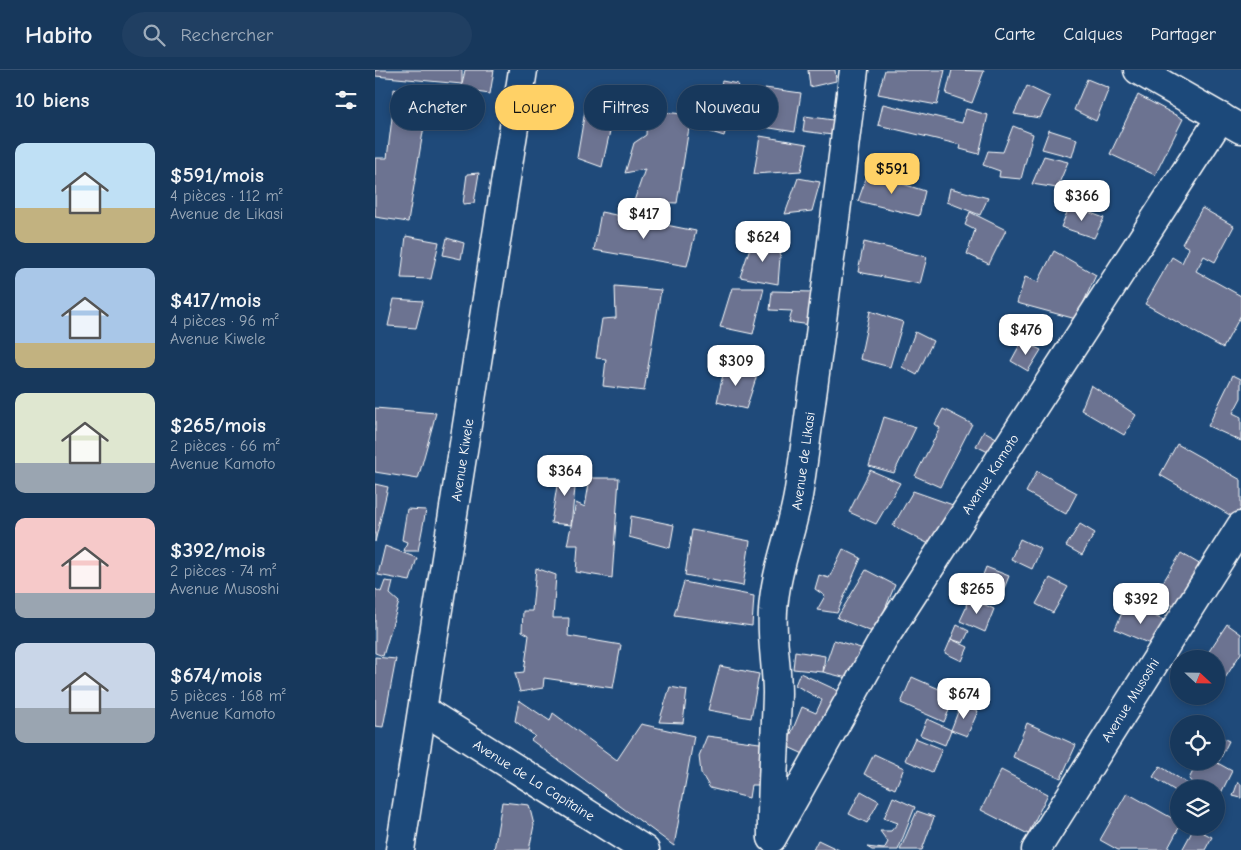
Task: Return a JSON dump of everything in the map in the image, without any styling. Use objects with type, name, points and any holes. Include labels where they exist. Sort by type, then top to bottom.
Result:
[{"type":"street","name":"Avenue Kiwele","points":[[400,850],[523,70]]},
{"type":"street","name":"Avenue de Likasi","points":[[769,844],[777,692],[773,612],[777,576],[793,521],[799,492],[854,70]]},
{"type":"street","points":[[1139,70],[1231,123]]},
{"type":"street","name":"Avenue Kamoto","points":[[769,844],[883,640],[1231,123]]},
{"type":"street","name":"Avenue Musoshi","points":[[1036,850],[1241,526]]},
{"type":"street","name":"Avenue de La Capitaine","points":[[423,710],[645,850]]},
{"type":"building","points":[[375,70],[462,70],[462,84],[375,76]]},
{"type":"building","points":[[465,70],[494,70],[490,94],[485,93],[485,85],[462,85]]},
{"type":"building","points":[[808,70],[835,70],[836,81],[810,87]]},
{"type":"building","points":[[885,70],[945,70],[937,105],[878,94]]},
{"type":"building","points":[[952,70],[984,71],[972,103],[946,94]]},
{"type":"building","points":[[1087,79],[1109,88],[1096,121],[1074,110]]},
{"type":"building","points":[[722,81],[738,84],[738,85],[721,85]]},
{"type":"building","points":[[1027,86],[1050,97],[1040,118],[1014,114]]},
{"type":"building","points":[[778,90],[801,93],[795,132],[778,129]]},
{"type":"building","points":[[1138,95],[1183,119],[1155,175],[1110,154]]},
{"type":"building","points":[[883,104],[962,123],[966,109],[988,115],[979,154],[960,149],[961,145],[878,125]]},
{"type":"building","points":[[667,112],[677,113],[677,130],[689,130],[677,203],[634,201],[645,169],[625,173],[634,143],[646,135],[646,130],[667,130]]},
{"type":"building","points":[[805,116],[833,120],[832,135],[803,131]]},
{"type":"building","points":[[584,117],[584,130],[610,130],[602,167],[577,158]]},
{"type":"building","points":[[1013,126],[1033,134],[1021,179],[999,177],[1000,171],[983,165],[988,151],[1003,152]]},
{"type":"building","points":[[390,130],[423,130],[408,222],[375,217],[375,158],[387,158]]},
{"type":"building","points":[[708,130],[726,130],[724,136]]},
{"type":"building","points":[[1049,130],[1077,139],[1072,157],[1042,149]]},
{"type":"building","points":[[760,136],[807,144],[801,171],[754,174]]},
{"type":"building","points":[[1044,156],[1068,162],[1057,188],[1032,184]]},
{"type":"building","points":[[479,173],[474,203],[463,204],[467,174]]},
{"type":"building","points":[[868,173],[925,191],[919,216],[858,201]]},
{"type":"building","points":[[798,178],[820,182],[812,211],[785,214]]},
{"type":"building","points":[[950,188],[988,198],[980,215],[947,202]]},
{"type":"building","points":[[1070,205],[1104,218],[1094,238],[1061,227]]},
{"type":"building","points":[[1202,208],[1234,226],[1215,262],[1204,256],[1196,271],[1241,296],[1241,315],[1223,348],[1145,304],[1172,257],[1182,263],[1189,248],[1182,244]]},
{"type":"building","points":[[601,212],[696,231],[687,266],[594,250]]},
{"type":"building","points":[[970,212],[1006,230],[989,264],[967,254],[975,230],[965,225]]},
{"type":"building","points":[[406,236],[439,242],[431,279],[401,278]]},
{"type":"building","points":[[447,238],[464,243],[461,259],[443,255]]},
{"type":"building","points":[[752,242],[781,245],[778,284],[740,277]]},
{"type":"building","points":[[864,242],[927,257],[920,284],[858,272]]},
{"type":"building","points":[[1054,251],[1096,275],[1076,319],[1017,303],[1025,277],[1038,282]]},
{"type":"building","points":[[615,286],[661,290],[644,391],[603,386],[606,359],[596,358],[602,319],[616,318]]},
{"type":"building","points":[[732,288],[764,288],[753,334],[720,327]]},
{"type":"building","points":[[772,291],[813,292],[811,325],[789,322],[792,311],[770,310]]},
{"type":"building","points":[[394,299],[423,301],[416,328],[388,326]]},
{"type":"building","points":[[870,311],[903,322],[890,367],[860,359]]},
{"type":"building","points":[[915,332],[933,341],[917,375],[902,367]]},
{"type":"building","points":[[1022,341],[1041,350],[1028,371],[1011,361]]},
{"type":"building","points":[[725,365],[757,375],[746,409],[717,402]]},
{"type":"building","points":[[1233,375],[1241,379],[1241,398],[1233,413],[1241,417],[1241,441],[1208,426]]},
{"type":"building","points":[[1091,385],[1136,415],[1124,435],[1081,410]]},
{"type":"building","points":[[375,408],[436,413],[418,479],[375,472]]},
{"type":"building","points":[[943,409],[972,424],[940,487],[915,476],[940,428],[935,424]]},
{"type":"building","points":[[884,417],[916,427],[894,473],[869,466]]},
{"type":"building","points":[[984,431],[998,439],[990,453],[976,446]]},
{"type":"building","points":[[1177,444],[1241,480],[1241,508],[1235,518],[1160,475]]},
{"type":"building","points":[[560,467],[577,470],[571,525],[551,523]]},
{"type":"building","points":[[870,470],[900,483],[876,524],[849,512]]},
{"type":"building","points":[[1037,471],[1077,493],[1066,514],[1026,492]]},
{"type":"building","points":[[590,478],[619,478],[612,578],[576,572],[578,545],[567,545],[576,503],[585,507]]},
{"type":"building","points":[[375,484],[388,487],[375,542]]},
{"type":"building","points":[[913,491],[953,505],[931,545],[893,526]]},
{"type":"building","points":[[407,509],[426,510],[418,551],[404,551],[407,542],[402,540]]},
{"type":"building","points":[[631,516],[674,525],[670,548],[629,537]]},
{"type":"building","points":[[1080,524],[1095,533],[1082,555],[1066,546]]},
{"type":"building","points":[[692,530],[750,541],[743,586],[685,575]]},
{"type":"building","points":[[1020,539],[1041,549],[1032,569],[1011,559]]},
{"type":"building","points":[[385,546],[417,558],[410,581],[378,575]]},
{"type":"building","points":[[843,549],[861,558],[837,613],[817,610],[825,596],[815,589],[819,575],[829,578]]},
{"type":"building","points":[[1181,553],[1206,568],[1180,610],[1155,595]]},
{"type":"building","points":[[986,567],[1009,576],[1001,596],[978,588]]},
{"type":"building","points":[[536,568],[556,575],[553,618],[569,618],[568,636],[621,645],[613,688],[544,678],[543,688],[520,692],[515,673],[524,672],[529,635],[522,631],[523,611],[532,611]]},
{"type":"building","points":[[866,570],[895,585],[875,633],[837,618]]},
{"type":"building","points":[[1050,578],[1068,587],[1053,613],[1036,604]]},
{"type":"building","points":[[385,581],[393,582],[390,594],[399,602],[383,656],[375,653],[375,589],[381,592]]},
{"type":"building","points":[[684,582],[754,596],[752,626],[674,615]]},
{"type":"building","points":[[967,597],[994,609],[985,632],[960,621],[966,608]]},
{"type":"building","points":[[1126,604],[1166,621],[1155,646],[1115,629]]},
{"type":"building","points":[[1227,624],[1241,634],[1241,653],[1225,678],[1225,650],[1210,650]]},
{"type":"building","points":[[957,625],[969,631],[963,643],[951,639]]},
{"type":"building","points":[[951,639],[968,647],[962,661],[945,653]]},
{"type":"building","points":[[834,640],[864,649],[855,680],[823,672]]},
{"type":"building","points":[[795,651],[825,656],[823,672],[793,669]]},
{"type":"building","points":[[375,657],[396,659],[383,727],[375,726]]},
{"type":"building","points":[[720,666],[759,674],[751,718],[708,710]]},
{"type":"building","points":[[800,673],[843,693],[810,757],[786,746],[802,707],[816,713],[822,700],[795,685]]},
{"type":"building","points":[[912,677],[955,696],[944,722],[901,703]]},
{"type":"building","points":[[670,687],[687,690],[683,723],[659,722]]},
{"type":"building","points":[[519,700],[550,721],[553,713],[617,760],[641,724],[694,736],[674,846],[531,740],[535,736],[515,721]]},
{"type":"building","points":[[961,704],[978,711],[967,736],[951,730]]},
{"type":"building","points":[[927,719],[951,730],[945,745],[920,735]]},
{"type":"building","points":[[1027,723],[1076,745],[1061,778],[1013,757]]},
{"type":"building","points":[[707,736],[767,744],[763,785],[751,785],[749,798],[710,788],[701,773],[699,756]]},
{"type":"building","points":[[915,738],[942,749],[932,772],[905,760]]},
{"type":"building","points":[[1225,739],[1229,741],[1225,749]]},
{"type":"building","points":[[874,754],[904,768],[895,789],[864,774]]},
{"type":"building","points":[[1160,766],[1182,780],[1170,780],[1170,787],[1153,777]]},
{"type":"building","points":[[1225,767],[1232,771],[1225,785],[1225,780],[1189,779],[1194,770],[1225,770]]},
{"type":"building","points":[[1001,770],[1048,794],[1028,834],[981,810]]},
{"type":"building","points":[[1238,782],[1241,784],[1241,798],[1233,796]]},
{"type":"building","points":[[861,791],[879,801],[867,823],[849,814]]},
{"type":"building","points":[[1127,793],[1170,817],[1170,835],[1175,835],[1167,850],[1118,850],[1100,840]]},
{"type":"building","points":[[893,797],[915,807],[898,850],[872,850],[867,847],[884,849],[888,842],[880,831],[891,831],[898,823],[884,818]]},
{"type":"building","points":[[502,802],[529,805],[534,825],[529,850],[494,850]]},
{"type":"building","points":[[917,811],[934,817],[922,850],[900,850]]},
{"type":"building","points":[[1190,835],[1208,835],[1212,837],[1205,850],[1182,850]]},
{"type":"building","points":[[818,840],[839,850],[813,850]]}]
